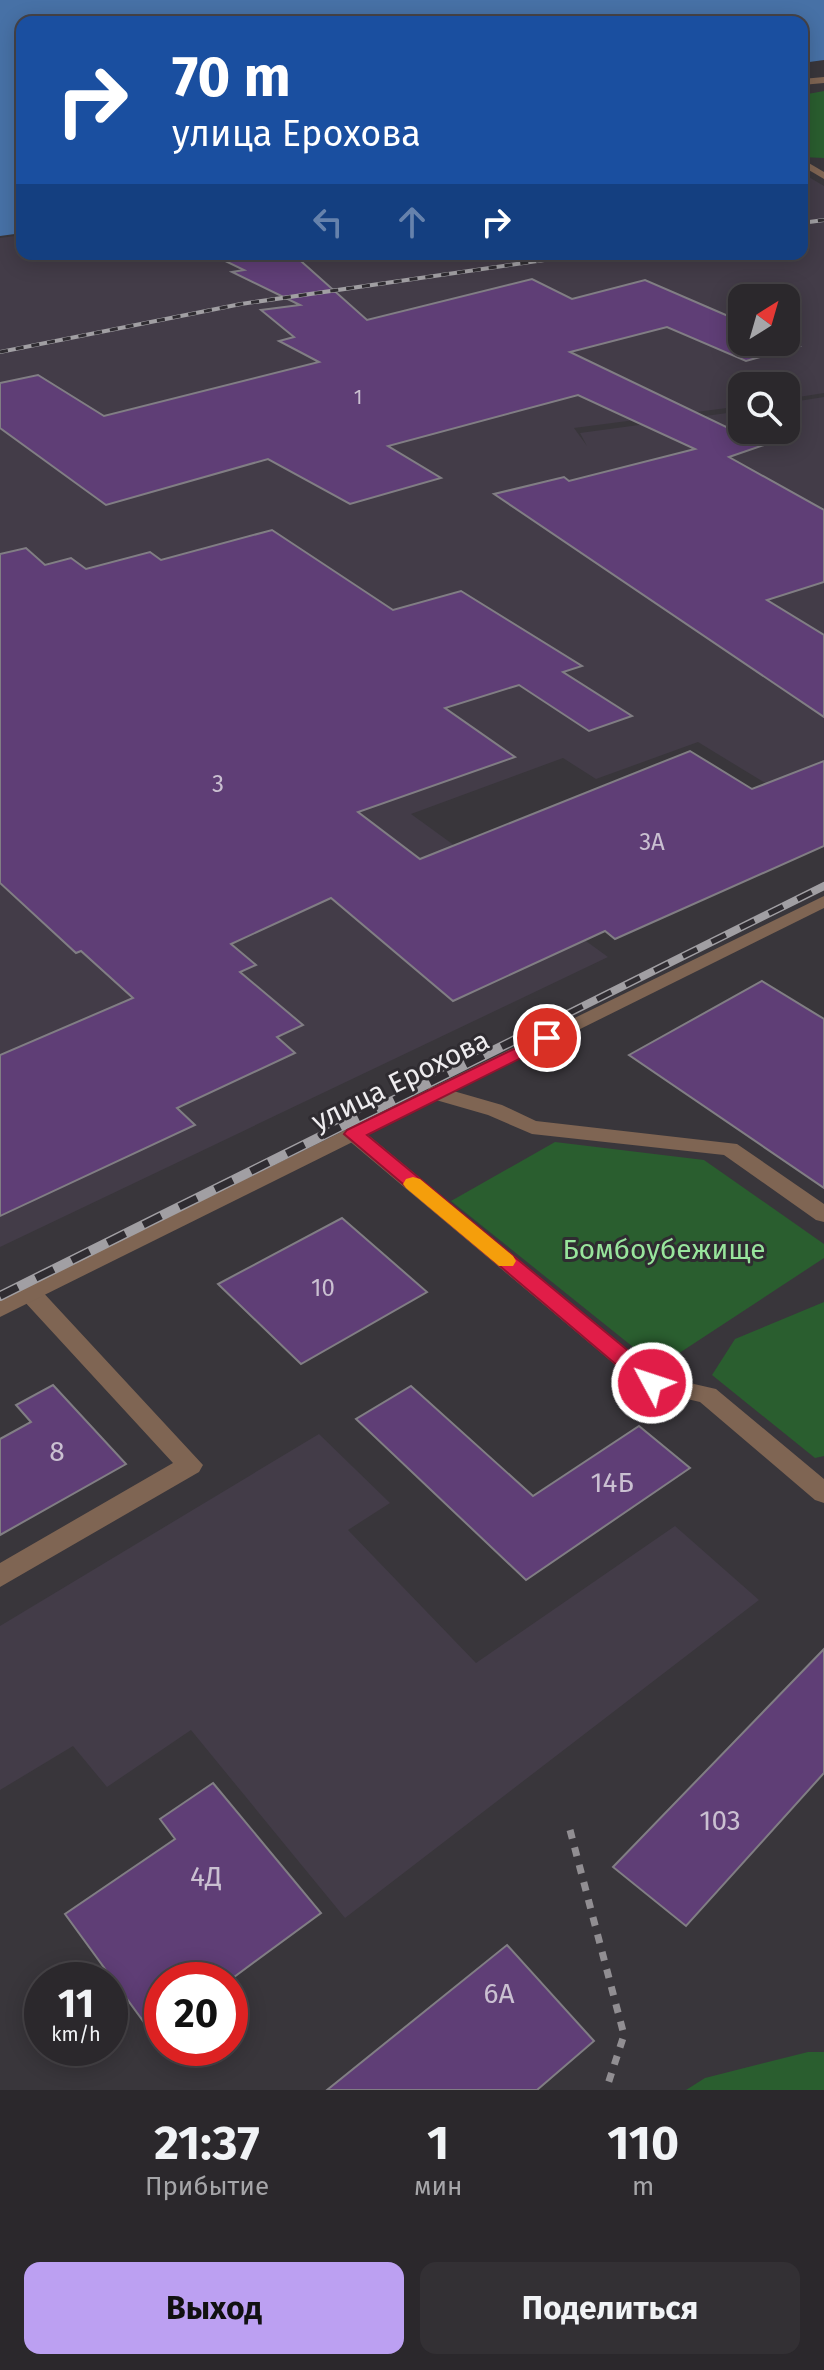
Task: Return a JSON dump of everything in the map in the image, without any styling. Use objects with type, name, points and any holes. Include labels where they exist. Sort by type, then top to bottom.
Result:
[{"type":"street","name":"улица Ерохова","points":[[0,1309],[824,901]]},
{"type":"street","points":[[436,1093],[495,1110],[532,1127],[729,1149],[824,1215]]},
{"type":"street","points":[[354,1134],[652,1383],[707,1395],[824,1493]]},
{"type":"street","points":[[0,1576],[190,1465],[31,1294]]},
{"type":"path","points":[[570,1830],[624,2035],[606,2090]]},
{"type":"shaded area","points":[[808,177],[824,186],[824,393],[800,397],[800,372],[728,372],[728,408],[574,428],[587,446],[580,433],[728,413],[728,444],[800,444],[800,401],[824,397],[824,819],[698,742],[596,779],[563,758],[411,814],[608,957],[0,1247],[0,238],[16,236],[16,260],[808,260]]},
{"type":"shaded area","points":[[319,1434],[390,1503],[348,1530],[476,1663],[675,1526],[759,1600],[345,1918],[191,1730],[107,1787],[73,1746],[0,1790],[0,1626]]},
{"type":"green space","points":[[824,91],[824,158],[808,157],[808,94]]},
{"type":"green space","name":"Бомбоубежище","points":[[555,1142],[704,1160],[824,1244],[824,1258],[658,1367],[451,1201]]},
{"type":"green space","points":[[824,1302],[824,1456],[815,1458],[712,1375],[735,1339]]},
{"type":"green space","points":[[808,2052],[824,2052],[824,2090],[686,2090],[705,2078]]},
{"type":"water","points":[[0,0],[824,0],[824,60],[808,62],[808,16],[16,16],[16,234],[0,236]]},
{"type":"building","points":[[223,260],[300,260],[367,320],[532,279],[572,299],[645,280],[728,316],[728,353],[667,327],[570,352],[728,428],[728,444],[764,445],[729,457],[824,510],[824,582],[767,600],[824,635],[824,717],[494,494],[564,477],[569,481],[695,449],[578,395],[388,446],[441,478],[350,504],[268,459],[106,505],[0,428],[0,383],[38,375],[104,416],[319,362],[279,341],[294,337],[261,310],[300,305],[232,272],[244,270]]},
{"type":"building","points":[[734,356],[764,356],[746,361]]},
{"type":"building","points":[[272,530],[393,610],[461,591],[582,666],[563,672],[632,716],[589,731],[519,685],[445,708],[515,757],[358,812],[420,859],[690,751],[752,789],[824,761],[824,846],[615,939],[605,931],[453,1001],[331,898],[231,944],[256,965],[240,972],[303,1025],[277,1037],[295,1053],[177,1108],[195,1125],[0,1216],[0,1055],[133,998],[81,951],[76,953],[0,883],[0,554],[26,548],[45,565],[71,558],[86,569],[150,552],[161,560]]},
{"type":"building","points":[[762,981],[824,1019],[824,1188],[629,1055]]},
{"type":"building","points":[[342,1218],[427,1292],[301,1364],[218,1284]]},
{"type":"building","points":[[53,1385],[126,1464],[0,1535],[0,1439],[31,1422],[16,1405]]},
{"type":"building","points":[[411,1386],[533,1496],[639,1426],[690,1468],[526,1580],[356,1419]]},
{"type":"building","points":[[824,1649],[824,1773],[686,1926],[613,1867]]},
{"type":"building","points":[[213,1783],[321,1913],[248,1967],[248,1962],[144,1962],[144,2022],[128,2000],[128,1962],[100,1962],[65,1914],[175,1839],[160,1819]]},
{"type":"building","points":[[507,1945],[594,2041],[537,2090],[327,2090]]},
{"type":"railway","points":[[808,222],[824,220]]},
{"type":"railway","points":[[0,352],[241,304],[545,260]]},
{"type":"railway","points":[[511,1042],[824,886]]},
{"type":"railway","points":[[0,1296],[515,1040]]},
{"type":"slow traffic","points":[[413,1184],[506,1261]]},
{"type":"route","points":[[547,1038],[354,1134],[652,1383]]}]
